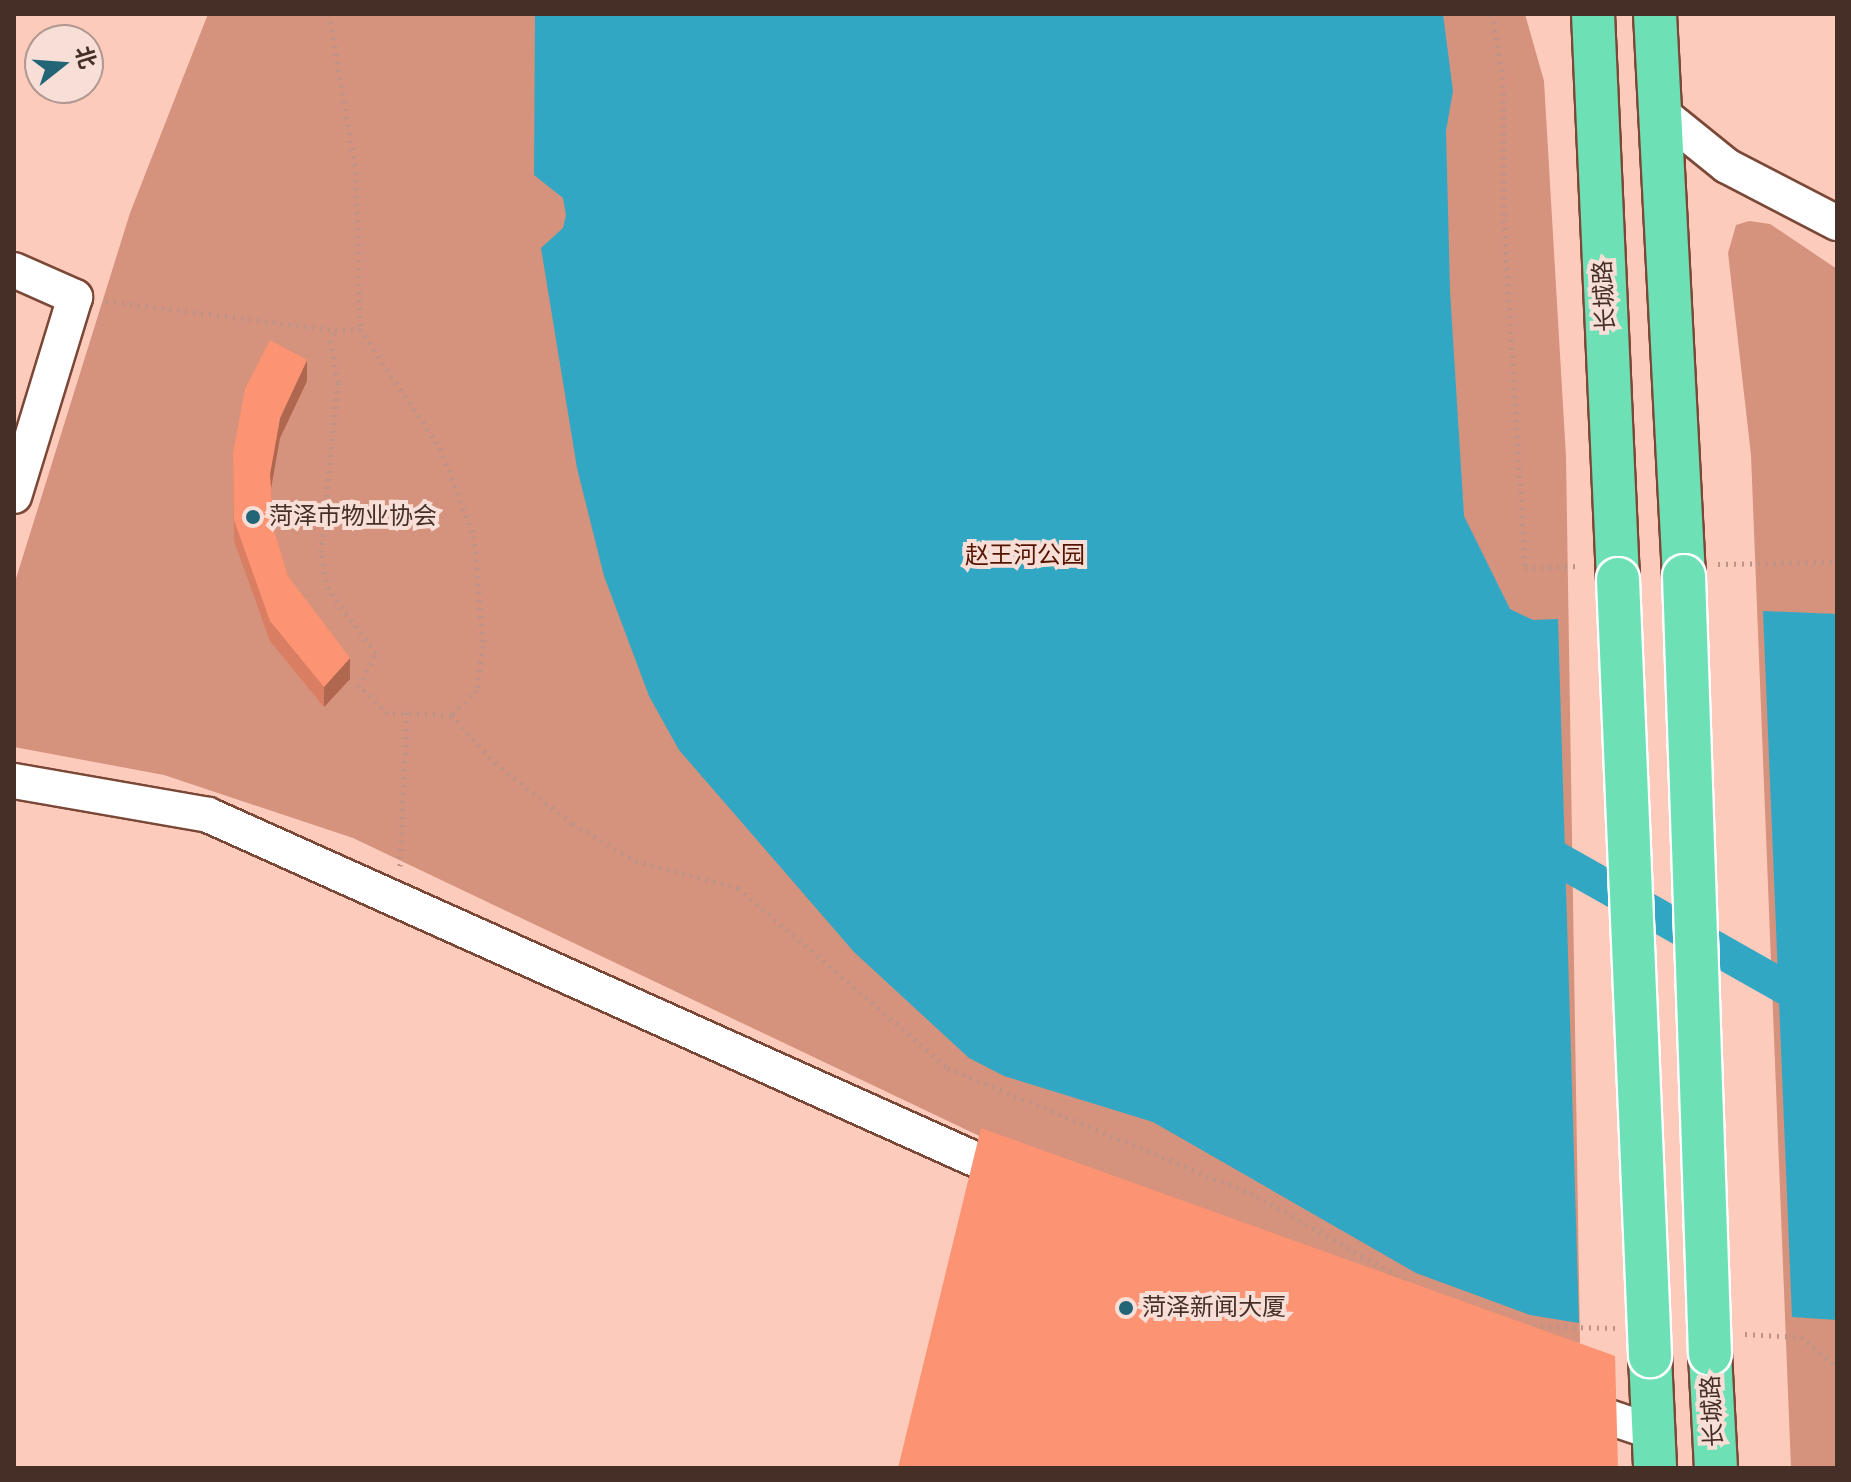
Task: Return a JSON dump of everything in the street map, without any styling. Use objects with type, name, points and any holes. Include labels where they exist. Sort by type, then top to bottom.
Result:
[{"type":"main road","name":"长城路","points":[[1593,14],[1618,579],[1640,1342]]},
{"type":"main road","points":[[1655,14],[1660,112]]},
{"type":"main road","name":"长城路","points":[[1660,112],[1720,1344],[1716,1468]]},
{"type":"main road","points":[[1640,1342],[1654,1450]]},
{"type":"street","points":[[1660,112],[1727,166],[1837,223]]},
{"type":"street","points":[[14,270],[75,297],[14,496]]},
{"type":"street","points":[[14,781],[208,815],[399,895],[1047,1191]]},
{"type":"street","points":[[1542,1392],[1654,1450]]},
{"type":"path","points":[[329,14],[356,172],[360,329],[440,448],[474,536],[483,646],[477,690],[451,715]]},
{"type":"path","points":[[75,297],[335,330],[360,329]]},
{"type":"path","points":[[335,330],[330,342],[338,382],[321,552],[328,589],[376,653],[359,686],[388,713],[451,715],[495,763],[573,824],[636,861],[738,888],[948,1068],[1257,1196],[1424,1289]]},
{"type":"path","points":[[399,895],[407,712]]},
{"type":"path","points":[[1520,1325],[1640,1342]]},
{"type":"path","points":[[1720,1344],[1801,1337],[1837,1367]]},
{"type":"green space","name":"赵王河公园","points":[[208,14],[1525,14],[1544,81],[1566,457],[1580,1343],[1508,1333],[992,1142],[353,838],[164,775],[14,747],[14,585],[130,213]]},
{"type":"green space","points":[[1749,221],[1770,224],[1837,269],[1837,1468],[1791,1468],[1751,455],[1728,253],[1736,225]]},
{"type":"water","name":"赵王河公园","points":[[535,14],[1443,14],[1453,91],[1446,131],[1450,291],[1464,516],[1510,609],[1533,620],[1558,619],[1579,1323],[1530,1315],[1416,1273],[1153,1122],[1004,1076],[969,1058],[854,952],[679,750],[649,696],[604,576],[577,468],[541,248],[563,228],[566,215],[563,198],[534,175]]},
{"type":"water","points":[[1763,611],[1837,614],[1837,1320],[1792,1317]]},
{"type":"building","name":"菏泽市物业协会","points":[[270,340],[307,360],[280,418],[270,474],[274,530],[288,576],[350,658],[324,687],[270,621],[234,520],[233,453],[245,389]]},
{"type":"building","name":"菏泽新闻大厦","points":[[981,1128],[1615,1356],[1618,1468],[898,1468]]},
{"type":"waterway","points":[[1526,841],[1837,1017]]},
{"type":"place","name":"菏泽市物业协会","points":[[253,517]]},
{"type":"place","name":"菏泽新闻大厦","points":[[1126,1308]]}]
